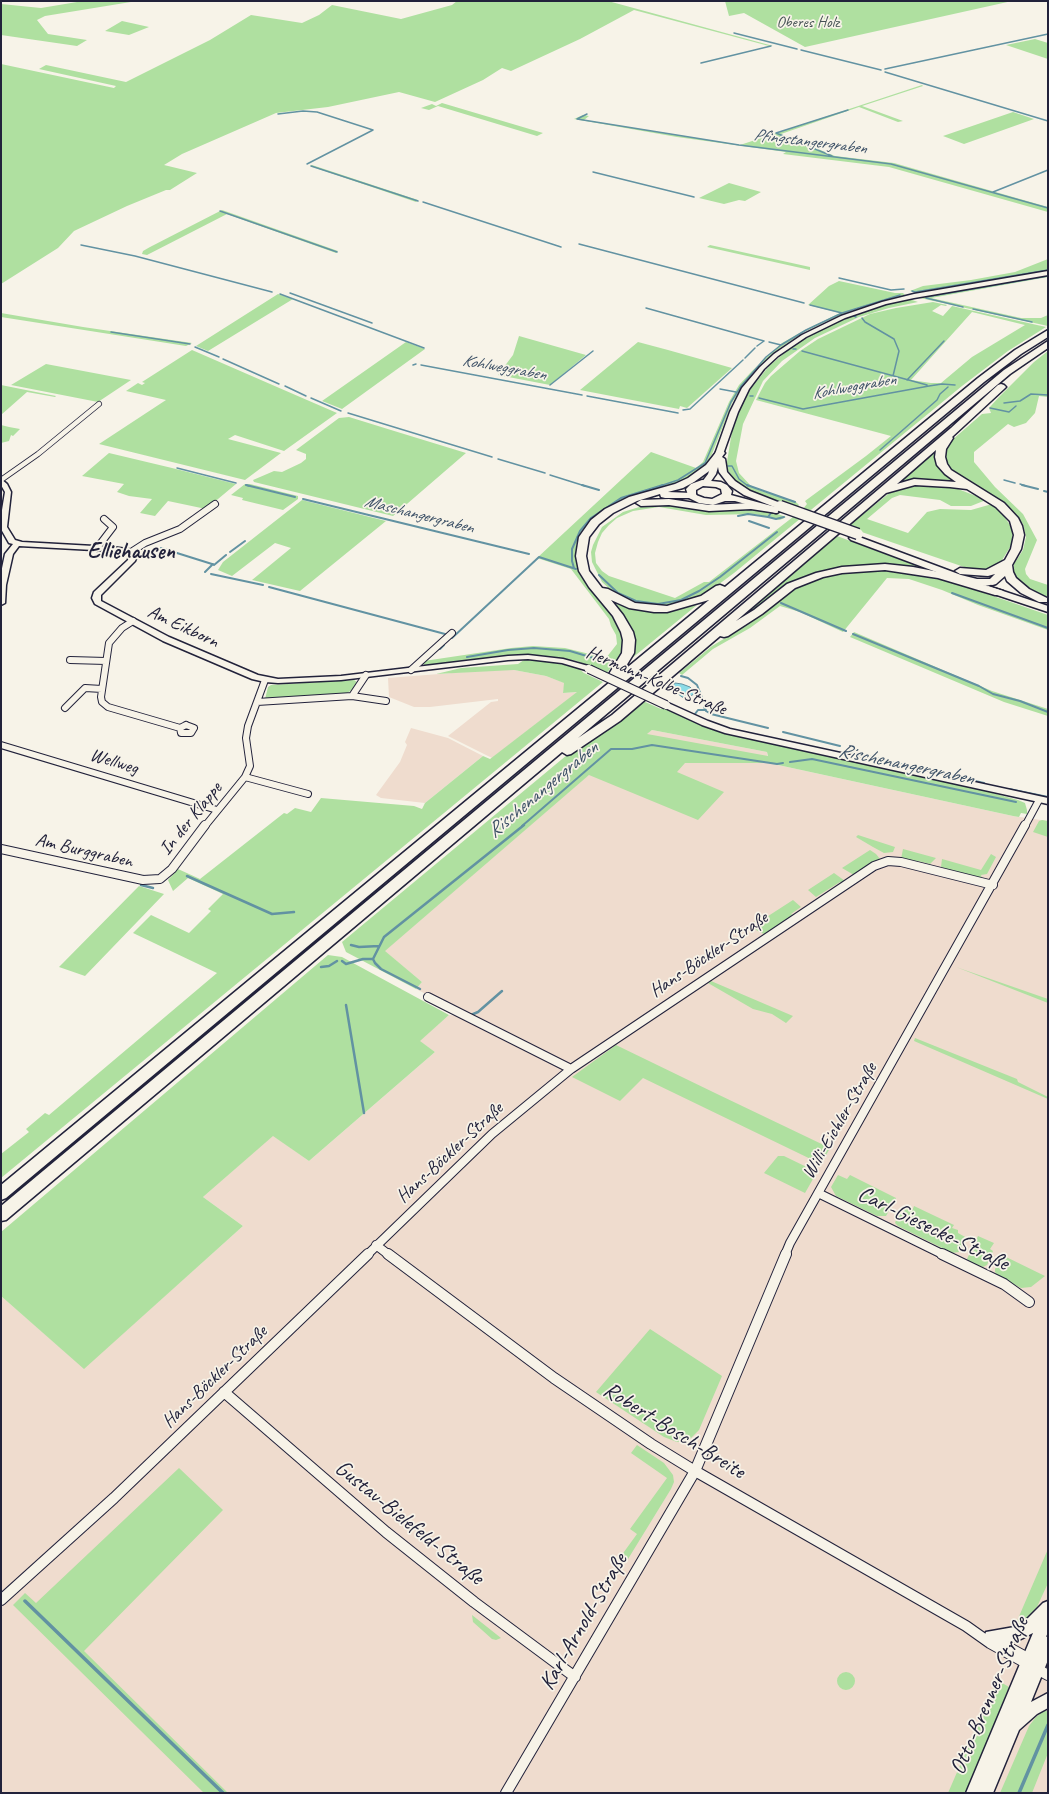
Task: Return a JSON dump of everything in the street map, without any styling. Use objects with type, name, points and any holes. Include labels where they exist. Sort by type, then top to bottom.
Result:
[{"type":"highway","points":[[524,778],[612,722],[995,394],[1036,352],[1048,337]]},
{"type":"highway","points":[[1,1194],[981,380],[1048,337]]},
{"type":"highway","points":[[1,1215],[1007,372],[1036,352]]},
{"type":"highway","points":[[954,430],[941,449],[940,457],[942,465],[948,472],[1000,505],[1014,520],[1017,526],[1019,535],[1018,543],[1008,563],[998,578],[992,582]]},
{"type":"highway","points":[[590,704],[622,666],[628,653],[629,640],[627,632],[618,615],[587,577],[582,564],[582,542],[591,526],[604,514],[633,499],[692,480],[721,456]]},
{"type":"highway","points":[[877,495],[894,487],[914,482],[950,484],[979,492]]},
{"type":"highway","points":[[692,491],[645,499],[614,512],[597,528],[589,539],[586,550],[587,564],[592,578],[602,590],[617,600],[642,608],[654,609],[678,607],[705,598],[751,571]]},
{"type":"highway","points":[[652,494],[692,491]]},
{"type":"highway","points":[[629,505],[664,502],[704,508],[742,505],[778,508]]},
{"type":"highway","points":[[959,574],[988,573],[997,570],[1008,563]]},
{"type":"highway","points":[[1008,563],[1008,572],[1011,579],[1025,591],[1046,604]]},
{"type":"highway","points":[[695,651],[748,619],[791,586],[830,572],[857,568],[902,568],[940,575],[999,593]]},
{"type":"main road","points":[[718,484],[721,456],[739,400],[753,378],[776,355],[804,336],[823,326],[862,310],[914,296],[1048,273]]},
{"type":"main road","points":[[721,456],[706,482],[692,491],[696,499],[706,502],[716,502],[726,495],[778,508],[959,574],[976,582],[992,582],[1046,604]]},
{"type":"main road","points":[[721,456],[723,472],[732,483],[747,493],[778,508]]},
{"type":"main road","points":[[706,482],[718,484],[724,487],[726,495]]},
{"type":"main road","points":[[959,574],[999,593],[1046,604]]},
{"type":"main road","points":[[991,1637],[1018,1634],[1025,1631],[1048,1608]]},
{"type":"main road","name":"Otto-Brenner-Straße","points":[[974,1793],[1038,1667],[1048,1615]]},
{"type":"main road","name":"Otto-Brenner-Straße","points":[[985,1793],[1048,1643]]},
{"type":"main road","points":[[1014,1726],[1032,1709],[1048,1700]]},
{"type":"street","points":[[99,404],[38,454],[1,480],[6,485],[8,492],[3,527],[9,538],[17,544],[119,549],[131,552],[145,543],[180,529],[193,521],[214,504]]},
{"type":"street","points":[[97,548],[113,527],[104,519]]},
{"type":"street","points":[[1,603],[2,585],[10,554],[17,544]]},
{"type":"street","name":"Am Eikborn","points":[[131,552],[133,556],[131,561],[100,591],[96,598],[98,602],[182,646],[265,680],[315,680],[508,658]]},
{"type":"street","points":[[132,621],[113,637],[108,646],[101,699],[103,704],[108,707],[180,728]]},
{"type":"street","points":[[411,670],[452,632]]},
{"type":"street","name":"Hermann-Kolbe-Straße","points":[[508,658],[548,658],[578,665],[705,723],[728,731],[1044,800]]},
{"type":"street","points":[[70,660],[106,661]]},
{"type":"street","points":[[352,696],[366,675]]},
{"type":"street","name":"In der Klappe","points":[[160,879],[172,869],[217,810],[245,777],[250,766],[246,738],[248,726],[265,680]]},
{"type":"street","points":[[65,708],[85,688],[102,689]]},
{"type":"street","points":[[257,702],[311,700],[352,696],[386,700]]},
{"type":"street","name":"Wellweg","points":[[1,745],[217,810]]},
{"type":"street","name":"In der Klappe","points":[[245,777],[308,794]]},
{"type":"street","name":"Willi-Eichler-Straße","points":[[695,1471],[790,1243],[993,885],[1044,800]]},
{"type":"street","name":"Am Burggraben","points":[[1,849],[143,880],[160,879]]},
{"type":"street","name":"Hans-Böckler-Straße","points":[[1,1600],[114,1498],[492,1134],[570,1069],[874,866],[888,861],[901,862],[993,885]]},
{"type":"street","points":[[428,998],[570,1069]]},
{"type":"street","name":"Carl-Giesecke-Straße","points":[[818,1193],[1004,1284],[1029,1302]]},
{"type":"street","name":"Robert-Bosch-Breite","points":[[376,1245],[454,1305],[554,1378],[651,1444],[695,1471],[966,1626],[990,1643],[1038,1667]]},
{"type":"street","name":"Gustav-Bielefeld-Straße","points":[[224,1392],[386,1532],[474,1602],[575,1677]]},
{"type":"street","name":"Karl-Arnold-Straße","points":[[506,1793],[695,1471]]},
{"type":"street","name":"Robert-Bosch-Breite","points":[[966,1626],[991,1637],[1038,1667]]},
{"type":"shaded area","points":[[490,670],[514,670],[546,676],[565,683],[563,693],[578,692],[492,758],[448,736],[491,702],[498,701],[498,699],[430,707],[414,707],[389,697],[388,678]]},
{"type":"shaded area","points":[[411,728],[448,738],[483,756],[425,803],[381,798],[376,795],[400,762],[407,745],[405,742]]},
{"type":"shaded area","points":[[652,730],[767,752],[769,763],[1013,816],[1048,821],[1048,1793],[1,1793],[1,1296],[84,1368],[243,1226],[203,1197],[273,1135],[309,1161],[435,1052],[419,1041],[449,1015],[471,1017],[416,989],[422,982],[384,951],[586,777]]},
{"type":"green space","points":[[83,1],[137,1],[45,16],[37,20],[48,34],[87,40],[77,46],[1,35],[1,4],[41,8]]},
{"type":"green space","points":[[457,1],[608,1],[773,46],[634,10],[580,39],[511,71],[502,68],[483,80],[435,102],[399,92],[328,107],[276,113],[182,154],[164,165],[197,173],[170,190],[166,190],[127,206],[74,231],[58,248],[1,284],[1,64],[114,88],[116,86],[39,69],[46,65],[126,82],[210,40],[251,15],[302,23],[319,15],[332,5],[401,19],[452,5]]},
{"type":"green space","name":"Oberes Holz","points":[[725,1],[1012,1],[805,47],[744,13],[729,16]]},
{"type":"green space","points":[[122,21],[149,27],[129,35],[105,31]]},
{"type":"green space","points":[[1035,39],[1048,43],[1048,59],[1006,45]]},
{"type":"green space","points":[[922,85],[923,86],[862,106],[903,121],[898,122],[859,107],[781,134],[835,156],[894,163],[1048,207],[1048,212],[889,167],[783,154],[786,152],[677,137],[574,119],[583,115],[589,116],[584,120],[740,145]]},
{"type":"green space","points":[[442,103],[543,133],[537,136],[438,106],[429,110],[421,108],[432,104],[436,106]]},
{"type":"green space","points":[[1013,112],[1034,119],[964,144],[943,136]]},
{"type":"green space","points":[[312,165],[418,200],[416,202],[310,166]]},
{"type":"green space","points":[[729,183],[761,192],[745,201],[739,200],[724,204],[699,198]]},
{"type":"green space","points":[[222,210],[338,251],[336,253],[227,214],[147,255],[142,254],[143,251],[150,247]]},
{"type":"green space","points":[[710,245],[810,267],[810,270],[707,247]]},
{"type":"green space","points":[[1048,259],[1048,271],[916,293],[910,291],[923,286],[971,280],[1015,272]]},
{"type":"green space","points":[[1048,274],[1048,277],[931,298],[1021,318],[1041,318],[1048,315],[1048,326],[920,298],[921,297]]},
{"type":"green space","points":[[839,281],[895,293],[903,293],[905,295],[853,310],[834,318],[804,332],[780,348],[754,371],[742,387],[732,403],[712,454],[704,467],[687,479],[676,484],[637,495],[615,504],[589,521],[579,536],[576,546],[576,561],[579,570],[586,583],[616,619],[625,642],[623,652],[606,674],[577,661],[539,655],[515,655],[426,666],[422,663],[424,661],[533,646],[565,648],[606,658],[617,644],[616,635],[609,619],[571,569],[537,558],[651,452],[696,468],[703,462],[729,402],[739,385],[782,343],[840,313],[808,305],[829,286]]},
{"type":"green space","points":[[278,294],[293,299],[208,351],[196,346]]},
{"type":"green space","points":[[909,299],[918,302],[889,308],[859,317],[815,338],[782,361],[763,381],[743,424],[736,461],[739,473],[750,485],[761,491],[795,501],[799,505],[797,508],[762,497],[740,486],[726,468],[733,425],[745,396],[769,366],[793,346],[828,326],[863,311]]},
{"type":"green space","points":[[933,302],[947,305],[941,305],[932,311],[943,316],[952,306],[1046,327],[1008,351],[962,386],[734,573],[707,593],[696,599],[672,605],[644,605],[631,602],[615,594],[602,582],[592,562],[591,552],[593,545],[602,527],[623,512],[649,504],[739,507],[767,510],[786,517],[780,520],[755,514],[706,515],[659,507],[633,511],[617,518],[602,533],[595,553],[596,563],[602,571],[609,576],[675,598],[704,582],[709,582],[802,510],[807,504],[805,501],[891,436],[756,400],[765,383],[771,376],[800,351],[818,339],[870,314]],"holes":[[[972,312],[1025,325],[972,357],[941,383],[911,380]]]},
{"type":"green space","points":[[1,313],[192,343],[186,346],[1,317]]},
{"type":"green space","points":[[519,336],[586,355],[550,385],[498,375],[513,355]]},
{"type":"green space","points":[[406,342],[425,349],[342,409],[322,401]]},
{"type":"green space","points":[[638,342],[732,368],[687,408],[680,406],[679,409],[580,390]]},
{"type":"green space","points":[[192,350],[337,413],[284,451],[235,435],[228,439],[281,453],[245,480],[99,444],[166,400],[126,391],[138,383],[142,385],[145,383],[142,382]]},
{"type":"green space","points":[[1048,351],[1048,397],[1039,396],[1035,413],[1026,423],[1014,427],[1008,424],[974,452],[974,462],[995,487],[1023,514],[1037,540],[1025,569],[1026,574],[1030,579],[1048,585],[1048,597],[1033,592],[1020,584],[1013,574],[1014,564],[1023,550],[1026,537],[1023,524],[1006,504],[952,471],[948,466],[945,451],[951,441],[982,414],[991,413],[989,408],[999,397],[1034,362]]},
{"type":"green space","points":[[46,364],[131,380],[98,402],[11,385]]},
{"type":"green space","points":[[1,385],[56,396],[27,392],[1,415]]},
{"type":"green space","points":[[349,417],[466,453],[393,516],[254,482],[253,480],[274,471],[282,472],[301,463],[306,459],[306,454],[296,450],[339,418]]},
{"type":"green space","points":[[1,425],[20,429],[13,436],[11,435],[9,441],[1,443]]},
{"type":"green space","points":[[109,453],[236,484],[206,509],[168,501],[155,516],[140,513],[152,499],[129,496],[117,492],[124,484],[82,476]]},
{"type":"green space","points":[[932,453],[935,453],[935,457],[958,482],[956,484],[928,480],[898,482]]},
{"type":"green space","points":[[245,484],[298,496],[298,499],[283,510],[242,500],[243,498],[231,495]]},
{"type":"green space","points":[[922,484],[953,487],[986,500],[971,506],[951,506],[940,500],[900,495],[892,498],[867,519],[908,533],[927,512],[940,509],[971,510],[992,504],[1001,511],[1013,530],[1012,544],[999,565],[985,571],[970,569],[847,527],[892,491],[907,486]]},
{"type":"green space","points":[[302,500],[386,521],[300,591],[252,580],[291,548],[275,543],[232,576],[218,570],[223,562]]},
{"type":"green space","points":[[837,536],[920,567],[920,569],[866,565],[824,571],[765,602],[740,621],[730,624],[788,578]]},
{"type":"green space","points":[[871,570],[912,572],[947,580],[1048,615],[1048,630],[909,579],[887,578],[843,632],[800,612],[780,606],[750,628],[713,649],[682,675],[679,673],[712,646],[747,625],[793,589],[827,576]]},
{"type":"green space","points":[[609,601],[628,608],[651,612],[670,611],[697,605],[631,659],[634,647]]},
{"type":"green space","points":[[854,632],[992,691],[1048,709],[1048,716],[1004,702],[850,637]]},
{"type":"green space","points":[[524,660],[547,661],[578,668],[584,673],[603,682],[1,1178],[1,1154],[29,1132],[26,1129],[45,1113],[49,1115],[217,973],[133,933],[151,915],[189,933],[211,911],[208,909],[223,894],[188,878],[173,891],[168,880],[178,869],[200,879],[284,813],[287,814],[295,808],[311,812],[321,798],[414,806],[422,809],[425,803],[483,756],[490,759],[577,692],[563,693],[564,683],[546,676],[514,670],[436,674],[461,668],[518,664]]},
{"type":"green space","points":[[354,680],[357,682],[353,689],[346,694],[265,699],[268,687],[271,685]]},
{"type":"green space","points":[[643,701],[661,709],[663,707],[699,723],[727,733],[956,783],[1018,800],[1025,803],[1027,814],[1021,813],[1019,817],[1013,816],[769,763],[685,763],[677,772],[724,792],[698,820],[589,775],[385,951],[422,982],[416,989],[346,952],[342,942],[573,750]],"holes":[[[652,730],[767,752],[768,756],[647,734]]]},
{"type":"green space","points":[[1039,821],[1048,821],[1048,837],[1033,832]]},
{"type":"green space","points":[[858,835],[895,847],[893,852],[884,853],[856,837]]},
{"type":"green space","points":[[903,849],[936,858],[930,864],[901,859]]},
{"type":"green space","points":[[870,850],[880,859],[854,875],[842,868]]},
{"type":"green space","points":[[991,854],[996,857],[987,874],[981,875],[982,878],[973,878],[941,867],[942,859],[981,870]]},
{"type":"green space","points":[[834,873],[845,881],[842,883],[840,882],[816,897],[808,890]]},
{"type":"green space","points":[[139,886],[164,894],[85,976],[59,967]]},
{"type":"green space","points":[[793,900],[801,907],[791,914],[793,915],[764,934],[752,928],[757,924],[754,922],[760,918],[762,920]]},
{"type":"green space","points":[[328,955],[342,957],[449,1015],[420,1041],[435,1052],[309,1161],[273,1136],[203,1197],[243,1226],[84,1369],[1,1296],[1,1232]]},
{"type":"green space","points":[[956,967],[1048,999],[1048,1003]]},
{"type":"green space","points":[[711,981],[793,1016],[786,1023],[772,1014],[753,1009],[708,983]]},
{"type":"green space","points":[[915,1038],[1017,1079],[1018,1082],[1048,1097],[1048,1099],[914,1041]]},
{"type":"green space","points":[[616,1045],[830,1148],[821,1164],[643,1078],[620,1101],[572,1077]]},
{"type":"green space","points":[[778,1156],[784,1156],[817,1172],[805,1193],[764,1173]]},
{"type":"green space","points":[[838,1175],[847,1179],[850,1175],[896,1198],[886,1216],[877,1216],[836,1196],[831,1187]]},
{"type":"green space","points":[[914,1206],[954,1225],[952,1228],[958,1230],[958,1233],[967,1238],[959,1252],[952,1253],[898,1226],[895,1223],[904,1207],[912,1211]]},
{"type":"green space","points":[[978,1236],[994,1243],[990,1249],[993,1251],[987,1265],[983,1267],[970,1262],[967,1259]]},
{"type":"green space","points":[[1002,1255],[1045,1276],[1031,1287],[1021,1288],[998,1276],[995,1272]]},
{"type":"green space","points":[[650,1329],[722,1376],[699,1430],[689,1440],[677,1442],[664,1437],[596,1392]]},
{"type":"green space","points":[[637,1445],[664,1463],[673,1475],[674,1482],[628,1559],[621,1556],[637,1534],[630,1529],[667,1478],[631,1453]]},
{"type":"green space","points":[[179,1468],[223,1510],[84,1651],[228,1793],[204,1793],[13,1605],[25,1593],[36,1603]]},
{"type":"green space","points":[[1048,1549],[1048,1583],[1037,1607],[1020,1625],[1017,1621]]},
{"type":"green space","points":[[472,1615],[501,1638],[496,1640],[492,1639],[473,1622]]},
{"type":"green space","points":[[846,1672],[852,1675],[855,1681],[852,1687],[846,1690],[840,1687],[837,1681],[840,1675]]},
{"type":"green space","points":[[997,1680],[1009,1687],[966,1793],[948,1793]]},
{"type":"green space","points":[[1045,1710],[1048,1712],[1048,1753],[1032,1793],[1000,1793],[1029,1726],[1036,1717]]},
{"type":"water","points":[[675,683],[690,687],[694,691],[694,694],[687,698],[682,697],[671,688]]},
{"type":"waterway","points":[[734,33],[797,49]]},
{"type":"waterway","points":[[885,69],[1048,34]]},
{"type":"waterway","points":[[701,63],[771,46]]},
{"type":"waterway","points":[[801,50],[881,70]]},
{"type":"waterway","points":[[885,72],[1048,121]]},
{"type":"waterway","points":[[832,156],[776,133],[848,110]]},
{"type":"waterway","points":[[278,114],[303,111],[317,112],[373,130],[307,164]]},
{"type":"waterway","name":"Pfingstangergraben","points":[[587,114],[577,119],[739,145],[891,164],[1048,208]]},
{"type":"waterway","points":[[311,166],[418,201]]},
{"type":"waterway","points":[[993,192],[1048,170]]},
{"type":"waterway","points":[[593,172],[694,197]]},
{"type":"waterway","points":[[423,202],[561,247]]},
{"type":"waterway","points":[[220,211],[337,252]]},
{"type":"waterway","points":[[579,244],[804,303]]},
{"type":"waterway","points":[[81,245],[135,256],[272,292]]},
{"type":"waterway","points":[[912,291],[915,292],[1048,270]]},
{"type":"waterway","points":[[926,297],[1048,276]]},
{"type":"waterway","points":[[839,278],[891,290],[904,289]]},
{"type":"waterway","points":[[290,293],[372,323]]},
{"type":"waterway","points":[[280,294],[424,348]]},
{"type":"waterway","points":[[842,313],[900,295]]},
{"type":"waterway","points":[[926,298],[963,307]]},
{"type":"waterway","points":[[810,305],[842,313]]},
{"type":"waterway","points":[[646,308],[764,341],[757,346]]},
{"type":"waterway","points":[[973,309],[1032,322]]},
{"type":"waterway","points":[[781,345],[806,330],[842,313]]},
{"type":"waterway","points":[[862,318],[865,322],[894,339],[899,351],[893,376]]},
{"type":"waterway","points":[[111,332],[190,344]]},
{"type":"waterway","points":[[907,380],[944,341]]},
{"type":"waterway","points":[[769,342],[781,345]]},
{"type":"waterway","points":[[663,485],[678,480],[705,463],[731,402],[741,386],[766,357],[781,345]]},
{"type":"waterway","points":[[195,347],[219,357]]},
{"type":"waterway","points":[[745,358],[755,348]]},
{"type":"waterway","points":[[550,385],[593,351]]},
{"type":"waterway","points":[[802,351],[893,376]]},
{"type":"waterway","points":[[223,359],[279,384]]},
{"type":"waterway","name":"Kohlweggraben","points":[[683,410],[690,409],[743,360]]},
{"type":"waterway","name":"Kohlweggraben","points":[[421,365],[582,395]]},
{"type":"waterway","points":[[893,376],[907,380]]},
{"type":"waterway","points":[[907,380],[927,385]]},
{"type":"waterway","name":"Kohlweggraben","points":[[759,398],[803,409],[929,386],[942,384],[955,385]]},
{"type":"waterway","points":[[285,386],[306,396]]},
{"type":"waterway","points":[[880,450],[937,400],[940,394],[948,387]]},
{"type":"waterway","name":"Kohlweggraben","points":[[720,389],[736,392]]},
{"type":"waterway","name":"Kohlweggraben","points":[[1004,403],[1020,401],[1031,394],[1048,395]]},
{"type":"waterway","name":"Kohlweggraben","points":[[587,396],[678,413]]},
{"type":"waterway","points":[[311,398],[341,411]]},
{"type":"waterway","points":[[990,408],[1009,412],[1016,406]]},
{"type":"waterway","points":[[348,413],[492,457]]},
{"type":"waterway","points":[[498,459],[545,473]]},
{"type":"waterway","points":[[728,466],[732,466],[739,479],[748,486]]},
{"type":"waterway","name":"Maschangergraben","points":[[177,468],[236,483]]},
{"type":"waterway","points":[[550,475],[585,486]]},
{"type":"waterway","points":[[1004,480],[1015,483]]},
{"type":"waterway","points":[[1020,484],[1026,486]]},
{"type":"waterway","name":"Maschangergraben","points":[[249,486],[246,485],[295,497]]},
{"type":"waterway","points":[[582,485],[599,490]]},
{"type":"waterway","points":[[574,568],[572,561],[572,549],[580,531],[591,518],[621,498],[663,485]]},
{"type":"waterway","points":[[747,485],[795,502]]},
{"type":"waterway","points":[[1022,485],[1026,486]]},
{"type":"waterway","points":[[1026,486],[1038,489]]},
{"type":"waterway","points":[[1044,491],[1048,492]]},
{"type":"waterway","name":"Maschangergraben","points":[[303,499],[529,554]]},
{"type":"waterway","points":[[768,517],[771,513]]},
{"type":"waterway","points":[[738,516],[748,514],[768,517]]},
{"type":"waterway","points":[[768,517],[776,519],[784,517]]},
{"type":"waterway","points":[[749,521],[769,528]]},
{"type":"waterway","name":"Maschangergraben","points":[[599,575],[618,593],[636,601],[658,604],[681,600],[699,591],[720,577],[777,532]]},
{"type":"waterway","points":[[230,552],[245,541]]},
{"type":"waterway","points":[[161,548],[212,564]]},
{"type":"waterway","points":[[214,565],[226,555]]},
{"type":"waterway","points":[[452,638],[539,557],[576,569]]},
{"type":"waterway","points":[[205,572],[213,564]]},
{"type":"waterway","points":[[211,574],[263,585]]},
{"type":"waterway","points":[[269,587],[445,634]]},
{"type":"waterway","points":[[952,593],[1048,628]]},
{"type":"waterway","points":[[781,603],[846,631]]},
{"type":"waterway","points":[[853,634],[979,686],[993,694],[1020,701],[1048,712]]},
{"type":"waterway","points":[[440,649],[444,645]]},
{"type":"waterway","points":[[467,657],[508,650],[534,648],[570,651],[600,660]]},
{"type":"waterway","points":[[681,676],[688,678],[697,685],[703,700]]},
{"type":"waterway","points":[[663,688],[672,687]]},
{"type":"waterway","points":[[695,714],[698,710],[706,710]]},
{"type":"waterway","points":[[706,710],[711,714],[768,728]]},
{"type":"waterway","points":[[783,732],[840,746]]},
{"type":"waterway","name":"Rischenangergraben","points":[[522,826],[611,749],[632,749],[652,745],[777,764],[783,763]]},
{"type":"waterway","points":[[847,751],[925,770]]},
{"type":"waterway","name":"Rischenangergraben","points":[[790,762],[812,759],[1016,802]]},
{"type":"waterway","points":[[935,772],[984,783]]},
{"type":"waterway","points":[[1009,789],[1048,797]]},
{"type":"waterway","name":"Rischenangergraben","points":[[373,959],[384,937],[524,825]]},
{"type":"waterway","points":[[187,876],[272,914],[294,912]]},
{"type":"waterway","points":[[141,885],[153,888]]},
{"type":"waterway","points":[[351,945],[359,947],[379,946]]},
{"type":"waterway","points":[[342,961],[346,964],[363,959],[373,959]]},
{"type":"waterway","points":[[373,959],[381,969],[420,989]]},
{"type":"waterway","points":[[321,967],[329,966],[337,961]]},
{"type":"waterway","points":[[469,1014],[471,1015],[478,1012],[502,991]]},
{"type":"waterway","points":[[346,1005],[364,1113]]},
{"type":"waterway","points":[[25,1601],[223,1793]]},
{"type":"waterway","points":[[1019,1793],[1048,1725]]},
{"type":"district","name":"Elliehausen","points":[[131,552]]}]
